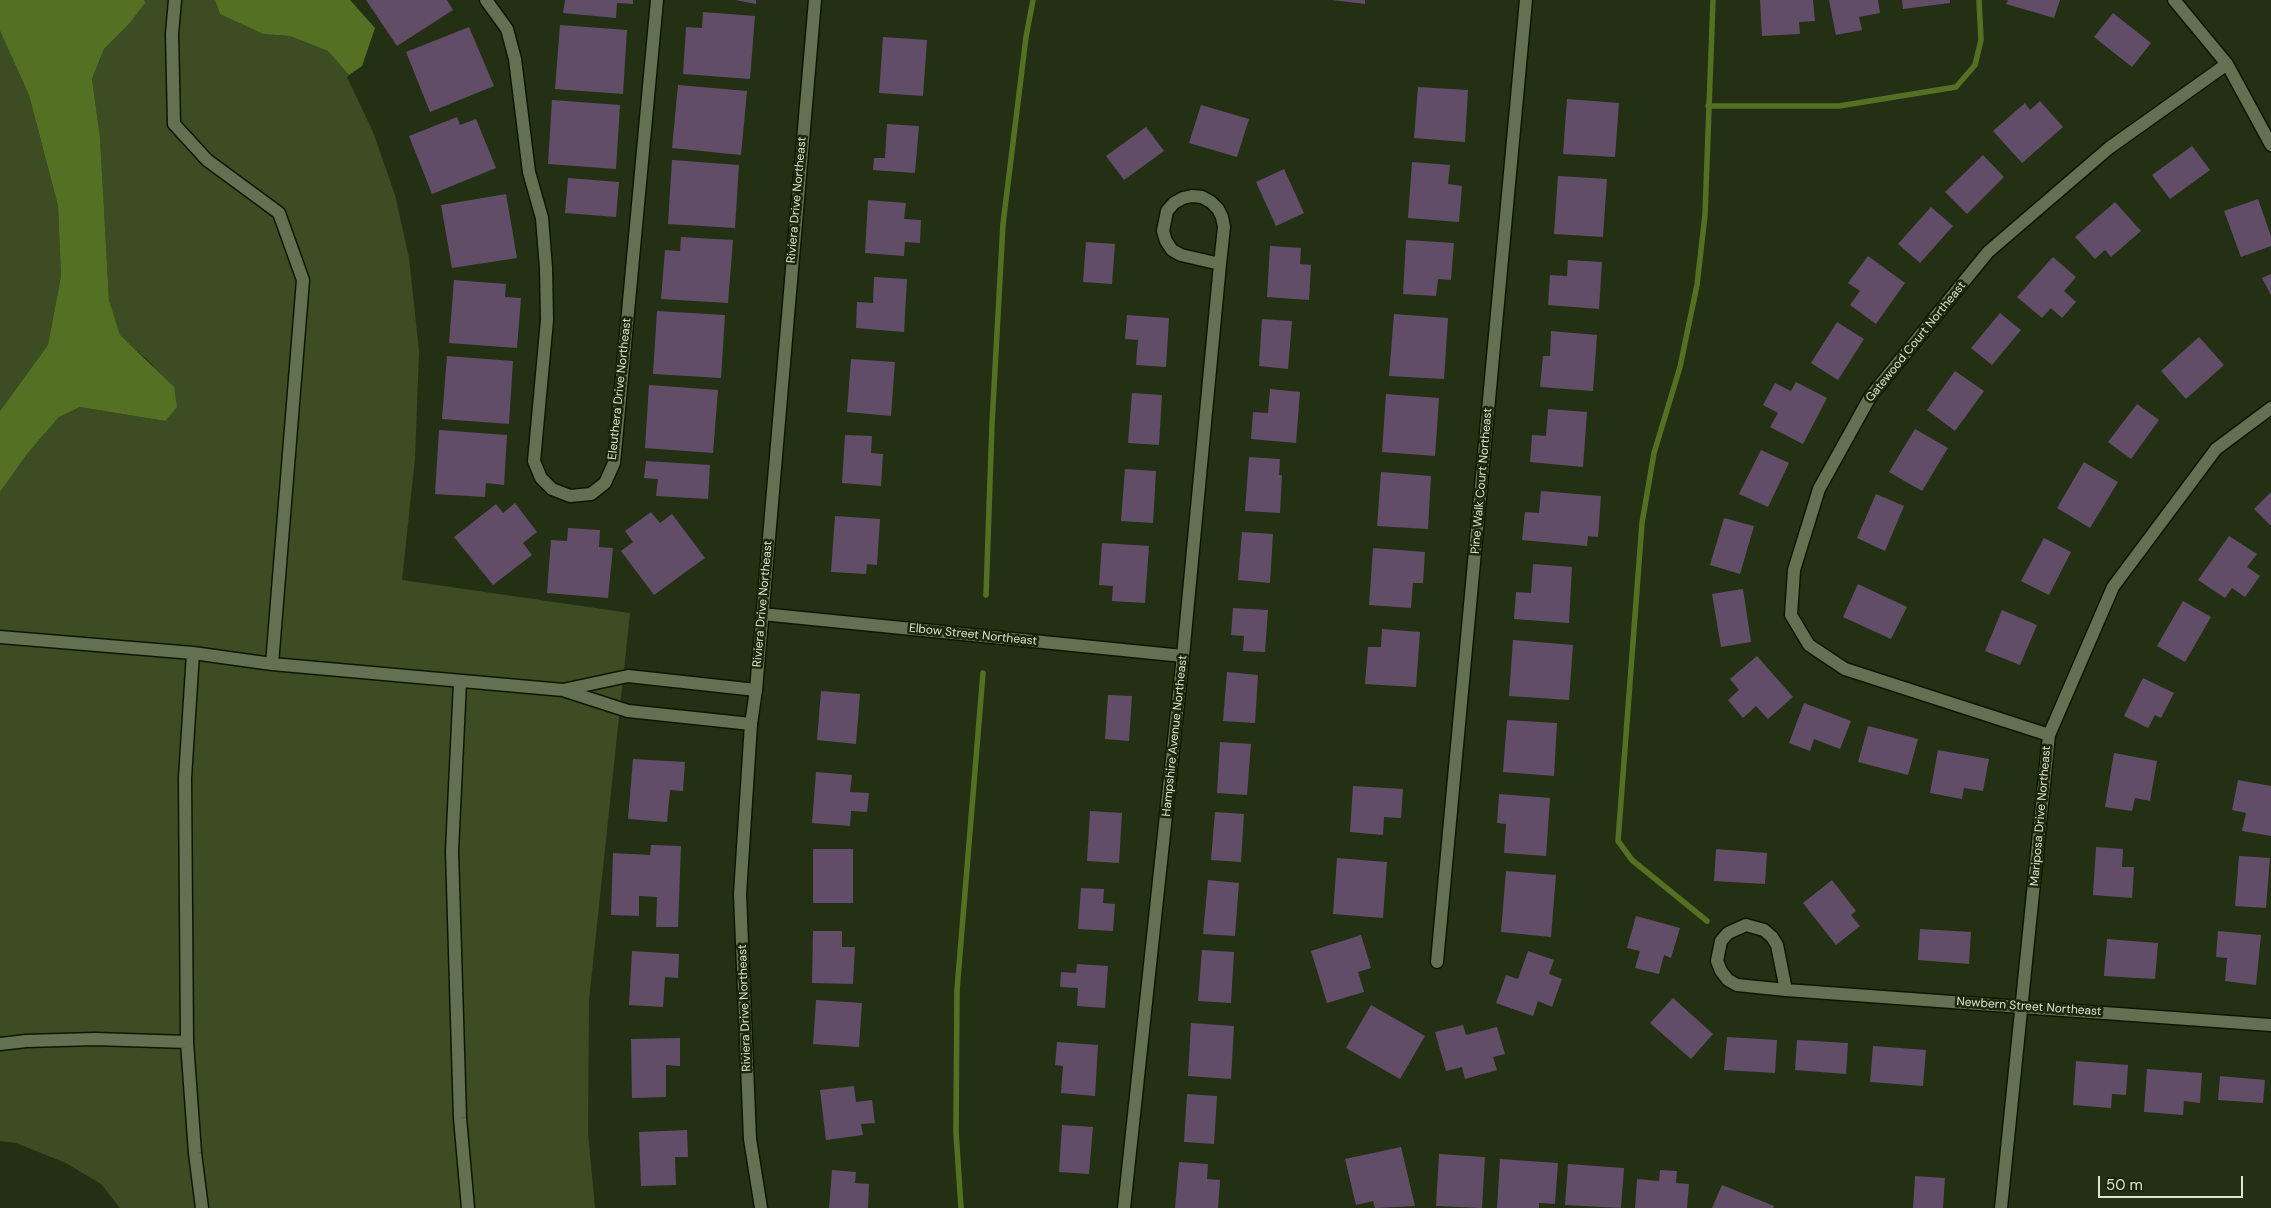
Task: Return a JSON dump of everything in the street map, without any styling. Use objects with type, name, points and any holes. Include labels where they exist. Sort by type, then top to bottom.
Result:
[{"type":"street","points":[[175,0],[172,34],[174,124],[207,160],[279,213],[303,280],[272,664]]},
{"type":"street","name":"Eleuthera Drive Northeast","points":[[486,0],[507,29],[515,59],[529,172],[542,218],[546,268],[547,320],[534,461],[541,478],[552,489],[570,496],[591,494],[605,483],[614,463],[657,0]]},
{"type":"street","name":"Riviera Drive Northeast","points":[[761,1208],[750,1140],[740,894],[751,724],[756,690],[815,0]]},
{"type":"street","name":"Pine Walk Court Northeast","points":[[1437,962],[1526,0]]},
{"type":"street","points":[[2174,0],[2227,64],[2271,145]]},
{"type":"street","name":"Gatewood Court Northeast","points":[[2049,735],[1845,669],[1809,645],[1791,615],[1794,570],[1819,489],[1870,397],[1988,252],[2109,148],[2227,64]]},
{"type":"street","name":"Hampshire Avenue Northeast","points":[[1124,1208],[1183,656],[1224,227],[1218,208],[1202,197],[1182,198],[1167,211],[1163,231],[1172,250],[1181,255],[1220,264]]},
{"type":"street","name":"Mariposa Drive Northeast","points":[[2001,1208],[2023,1007],[2049,735],[2113,587],[2216,449],[2271,408]]},
{"type":"street","name":"Elbow Street Northeast","points":[[762,614],[1183,656]]},
{"type":"street","points":[[0,637],[193,653],[272,664],[563,690],[628,711],[751,724]]},
{"type":"street","points":[[193,653],[185,778],[187,1042],[195,1152],[202,1208]]},
{"type":"street","points":[[563,690],[628,676],[756,690]]},
{"type":"street","points":[[460,682],[452,851],[460,1118],[468,1208]]},
{"type":"street","name":"Newbern Street Northeast","points":[[1786,990],[1777,945],[1764,930],[1746,925],[1728,933],[1721,941],[1717,961],[1721,971],[1728,980],[1737,985],[1747,987],[1786,990],[2023,1007],[2271,1026]]},
{"type":"street","points":[[0,1044],[26,1041],[95,1040],[187,1042]]},
{"type":"shaded area","points":[[0,0],[144,0],[145,3],[129,24],[104,49],[92,79],[100,137],[109,300],[120,335],[174,387],[177,407],[165,421],[80,407],[59,417],[27,454],[0,492],[0,411],[48,345],[61,276],[58,206],[29,95],[0,31]]},
{"type":"shaded area","points":[[144,0],[215,0],[220,14],[263,34],[290,36],[328,51],[349,75],[347,77],[373,132],[395,195],[409,258],[419,351],[415,458],[402,580],[630,613],[589,1000],[588,1133],[595,1208],[120,1208],[101,1184],[66,1163],[16,1143],[0,1141],[0,492],[27,454],[59,417],[80,407],[165,421],[153,365],[120,336],[109,300],[100,137],[92,79],[104,49],[129,24],[144,3]]},
{"type":"shaded area","points":[[215,0],[350,0],[375,28],[362,66],[349,75],[328,51],[290,36],[263,34],[220,14]]},
{"type":"shaded area","points":[[0,31],[29,95],[58,206],[61,276],[48,345],[0,411]]},
{"type":"building","points":[[366,0],[447,0],[453,10],[397,46]]},
{"type":"building","points":[[565,0],[633,0],[633,4],[617,3],[616,18],[563,13]]},
{"type":"building","points":[[735,0],[756,0],[756,4]]},
{"type":"building","points":[[1332,0],[1365,0],[1365,4]]},
{"type":"building","points":[[1760,0],[1813,0],[1815,21],[1799,22],[1800,34],[1762,36]]},
{"type":"building","points":[[1829,0],[1878,0],[1880,13],[1859,17],[1862,30],[1836,35]]},
{"type":"building","points":[[1902,0],[1950,0],[1950,3],[1903,9]]},
{"type":"building","points":[[2008,0],[2060,0],[2054,18],[2006,4]]},
{"type":"building","points":[[703,12],[755,16],[750,79],[683,74],[686,27],[702,28]]},
{"type":"building","points":[[2113,13],[2151,43],[2132,67],[2094,37]]},
{"type":"building","points":[[560,25],[627,30],[623,94],[555,89]]},
{"type":"building","points":[[469,27],[494,86],[430,112],[406,52]]},
{"type":"building","points":[[883,37],[927,40],[923,96],[879,93]]},
{"type":"building","points":[[678,85],[747,91],[741,155],[672,148]]},
{"type":"building","points":[[1418,87],[1468,90],[1465,142],[1414,138]]},
{"type":"building","points":[[1567,99],[1619,103],[1615,157],[1563,154]]},
{"type":"building","points":[[552,100],[620,105],[616,169],[548,164]]},
{"type":"building","points":[[2040,101],[2063,127],[2022,163],[1993,131],[2025,103],[2030,110]]},
{"type":"building","points":[[1201,105],[1249,119],[1237,157],[1189,143]]},
{"type":"building","points":[[457,117],[460,125],[476,119],[496,168],[432,194],[409,136]]},
{"type":"building","points":[[887,124],[919,126],[915,173],[873,170],[874,158],[885,158]]},
{"type":"building","points":[[1146,127],[1164,151],[1124,180],[1106,156]]},
{"type":"building","points":[[2192,146],[2210,170],[2170,199],[2152,175]]},
{"type":"building","points":[[1983,155],[2004,177],[1967,214],[1945,192]]},
{"type":"building","points":[[672,160],[739,165],[735,228],[668,224]]},
{"type":"building","points":[[1412,162],[1450,165],[1448,184],[1462,186],[1459,222],[1408,218]]},
{"type":"building","points":[[1284,169],[1304,213],[1276,226],[1256,182]]},
{"type":"building","points":[[1558,176],[1607,179],[1603,237],[1554,234]]},
{"type":"building","points":[[568,178],[619,182],[616,217],[565,213]]},
{"type":"building","points":[[506,194],[517,258],[452,268],[441,205]]},
{"type":"building","points":[[2258,199],[2271,236],[2271,246],[2241,257],[2224,211]]},
{"type":"building","points":[[868,200],[906,203],[904,219],[921,220],[920,243],[905,242],[904,256],[865,253]]},
{"type":"building","points":[[2115,202],[2141,231],[2111,257],[2105,250],[2095,259],[2075,237]]},
{"type":"building","points":[[1931,207],[1953,226],[1920,263],[1898,244]]},
{"type":"building","points":[[681,237],[733,240],[728,303],[661,299],[665,250],[680,251]]},
{"type":"building","points":[[1406,240],[1454,243],[1451,280],[1438,279],[1436,296],[1403,294]]},
{"type":"building","points":[[1086,242],[1115,244],[1112,284],[1083,282]]},
{"type":"building","points":[[1270,246],[1301,248],[1300,264],[1311,265],[1309,300],[1267,297]]},
{"type":"building","points":[[1868,256],[1905,283],[1876,324],[1850,305],[1860,291],[1848,283]]},
{"type":"building","points":[[2053,257],[2076,277],[2064,291],[2076,302],[2062,318],[2051,308],[2042,318],[2017,297]]},
{"type":"building","points":[[1568,260],[1602,262],[1599,309],[1548,305],[1550,275],[1567,276]]},
{"type":"building","points":[[2271,274],[2271,295],[2262,278]]},
{"type":"building","points":[[874,277],[907,279],[904,332],[856,328],[857,302],[873,303]]},
{"type":"building","points":[[454,280],[506,284],[505,297],[521,298],[517,348],[449,343]]},
{"type":"building","points":[[657,311],[725,315],[721,378],[653,374]]},
{"type":"building","points":[[2000,313],[2021,330],[1992,365],[1971,348]]},
{"type":"building","points":[[1394,314],[1448,318],[1444,379],[1389,376]]},
{"type":"building","points":[[1127,315],[1169,318],[1166,367],[1136,365],[1138,340],[1125,339]]},
{"type":"building","points":[[1262,319],[1292,321],[1288,369],[1259,366]]},
{"type":"building","points":[[1837,322],[1864,339],[1838,380],[1811,363]]},
{"type":"building","points":[[1551,331],[1597,335],[1593,391],[1540,387],[1543,356],[1550,356]]},
{"type":"building","points":[[2199,337],[2224,365],[2186,399],[2161,371]]},
{"type":"building","points":[[447,356],[513,361],[509,424],[442,419]]},
{"type":"building","points":[[851,359],[895,362],[891,416],[847,412]]},
{"type":"building","points":[[1955,371],[1984,391],[1955,431],[1927,410]]},
{"type":"building","points":[[1796,382],[1827,398],[1803,444],[1770,427],[1778,413],[1763,405],[1775,383],[1791,391]]},
{"type":"building","points":[[649,385],[718,390],[713,453],[645,448]]},
{"type":"building","points":[[1270,389],[1300,392],[1296,443],[1251,439],[1253,412],[1268,413]]},
{"type":"building","points":[[1132,393],[1162,395],[1159,445],[1128,443]]},
{"type":"building","points":[[1386,394],[1439,398],[1435,456],[1382,452]]},
{"type":"building","points":[[2137,404],[2159,420],[2131,459],[2108,442]]},
{"type":"building","points":[[1548,409],[1587,412],[1583,467],[1530,462],[1532,435],[1546,436]]},
{"type":"building","points":[[1915,429],[1948,448],[1922,491],[1889,472]]},
{"type":"building","points":[[439,430],[507,435],[504,485],[486,483],[485,497],[435,494]]},
{"type":"building","points":[[845,435],[872,436],[871,453],[883,454],[881,486],[842,483]]},
{"type":"building","points":[[1761,450],[1789,463],[1768,507],[1739,494]]},
{"type":"building","points":[[1249,457],[1280,459],[1279,475],[1282,475],[1280,513],[1245,511]]},
{"type":"building","points":[[646,461],[710,465],[708,499],[656,496],[658,479],[644,478]]},
{"type":"building","points":[[2084,462],[2118,482],[2090,528],[2057,508]]},
{"type":"building","points":[[1125,469],[1156,471],[1153,523],[1121,521]]},
{"type":"building","points":[[1381,472],[1431,476],[1428,529],[1377,526]]},
{"type":"building","points":[[1541,491],[1601,496],[1598,537],[1588,536],[1587,546],[1522,540],[1525,512],[1539,513]]},
{"type":"building","points":[[2271,492],[2271,526],[2254,509]]},
{"type":"building","points":[[1876,494],[1904,506],[1885,551],[1857,538]]},
{"type":"building","points":[[515,503],[537,532],[523,543],[532,555],[493,585],[454,537],[496,504],[503,513]]},
{"type":"building","points":[[651,512],[660,523],[672,514],[705,558],[654,595],[621,551],[633,542],[625,531]]},
{"type":"building","points":[[835,516],[880,519],[877,565],[867,564],[866,574],[831,572]]},
{"type":"building","points":[[1724,518],[1754,526],[1740,574],[1710,565]]},
{"type":"building","points":[[568,528],[600,530],[599,547],[613,548],[608,598],[547,593],[551,540],[567,541]]},
{"type":"building","points":[[1242,532],[1273,534],[1270,583],[1238,580]]},
{"type":"building","points":[[2229,536],[2257,554],[2247,567],[2260,576],[2245,597],[2232,588],[2225,598],[2198,580]]},
{"type":"building","points":[[2044,538],[2071,552],[2049,595],[2021,581]]},
{"type":"building","points":[[1102,543],[1149,546],[1145,603],[1112,601],[1113,586],[1099,585]]},
{"type":"building","points":[[1373,548],[1425,552],[1423,583],[1413,583],[1411,608],[1369,605]]},
{"type":"building","points":[[1533,564],[1572,567],[1569,623],[1514,619],[1516,592],[1531,593]]},
{"type":"building","points":[[1858,584],[1907,607],[1891,639],[1843,617]]},
{"type":"building","points":[[1743,589],[1751,642],[1721,647],[1712,594]]},
{"type":"building","points":[[2183,601],[2211,617],[2185,662],[2157,646]]},
{"type":"building","points":[[1233,608],[1268,610],[1265,652],[1243,651],[1244,636],[1231,635]]},
{"type":"building","points":[[2002,610],[2037,625],[2020,665],[1985,651]]},
{"type":"building","points":[[1382,629],[1420,632],[1416,687],[1365,684],[1368,647],[1381,647]]},
{"type":"building","points":[[1513,640],[1573,645],[1569,700],[1509,696]]},
{"type":"building","points":[[1757,656],[1793,697],[1768,719],[1756,706],[1743,718],[1728,700],[1739,690],[1730,679]]},
{"type":"building","points":[[1227,672],[1258,675],[1255,723],[1223,721]]},
{"type":"building","points":[[2143,678],[2174,693],[2161,718],[2155,715],[2148,728],[2124,716]]},
{"type":"building","points":[[821,691],[860,694],[856,744],[817,740]]},
{"type":"building","points":[[1108,695],[1132,696],[1129,741],[1105,739]]},
{"type":"building","points":[[1804,703],[1851,721],[1840,749],[1814,739],[1810,751],[1789,743]]},
{"type":"building","points":[[1507,720],[1557,723],[1554,776],[1503,772]]},
{"type":"building","points":[[1868,726],[1918,739],[1908,775],[1858,762]]},
{"type":"building","points":[[1220,742],[1251,744],[1247,795],[1217,793]]},
{"type":"building","points":[[1938,750],[1989,759],[1983,791],[1964,788],[1962,799],[1930,793]]},
{"type":"building","points":[[2114,753],[2157,761],[2150,801],[2135,798],[2132,811],[2105,807]]},
{"type":"building","points":[[633,759],[685,762],[683,791],[670,790],[667,822],[628,819]]},
{"type":"building","points":[[816,772],[852,775],[850,792],[869,793],[867,812],[851,811],[850,826],[812,823]]},
{"type":"building","points":[[2238,780],[2271,786],[2271,836],[2242,831],[2246,813],[2232,810]]},
{"type":"building","points":[[1353,786],[1403,789],[1401,818],[1384,817],[1383,835],[1350,832]]},
{"type":"building","points":[[1499,794],[1550,798],[1546,856],[1504,853],[1506,824],[1497,823]]},
{"type":"building","points":[[1090,811],[1122,813],[1119,863],[1087,861]]},
{"type":"building","points":[[1215,812],[1244,814],[1241,862],[1211,860]]},
{"type":"building","points":[[651,845],[681,846],[678,927],[656,927],[657,897],[639,896],[639,916],[611,915],[613,853],[650,855]]},
{"type":"building","points":[[2096,847],[2123,849],[2122,867],[2134,867],[2132,898],[2093,895]]},
{"type":"building","points":[[813,849],[853,849],[853,903],[813,903]]},
{"type":"building","points":[[1716,849],[1767,853],[1765,884],[1714,881]]},
{"type":"building","points":[[2239,856],[2270,858],[2266,908],[2235,906]]},
{"type":"building","points":[[1337,858],[1387,862],[1383,918],[1333,914]]},
{"type":"building","points":[[1506,871],[1556,875],[1551,937],[1501,932]]},
{"type":"building","points":[[1208,880],[1239,883],[1235,936],[1203,934]]},
{"type":"building","points":[[1832,880],[1856,911],[1851,915],[1860,926],[1836,945],[1803,903]]},
{"type":"building","points":[[1081,888],[1104,889],[1103,903],[1115,904],[1113,931],[1078,929]]},
{"type":"building","points":[[1636,916],[1680,928],[1671,958],[1664,955],[1659,974],[1635,968],[1640,951],[1627,948]]},
{"type":"building","points":[[1920,929],[1971,932],[1969,964],[1918,960]]},
{"type":"building","points":[[813,931],[842,931],[842,947],[855,947],[853,984],[812,983]]},
{"type":"building","points":[[2218,931],[2261,935],[2256,985],[2225,981],[2227,958],[2216,957]]},
{"type":"building","points":[[1361,935],[1371,968],[1358,972],[1364,992],[1327,1003],[1311,951]]},
{"type":"building","points":[[2107,939],[2158,943],[2155,979],[2104,976]]},
{"type":"building","points":[[1202,950],[1234,952],[1231,1003],[1198,1001]]},
{"type":"building","points":[[632,951],[679,954],[678,978],[665,977],[663,1007],[629,1005]]},
{"type":"building","points":[[1528,951],[1554,960],[1549,974],[1562,979],[1552,1007],[1538,1001],[1533,1016],[1496,1003],[1506,975],[1518,979]]},
{"type":"building","points":[[1077,964],[1108,966],[1105,1008],[1077,1006],[1078,988],[1060,987],[1061,972],[1076,973]]},
{"type":"building","points":[[1673,998],[1713,1034],[1691,1059],[1650,1023]]},
{"type":"building","points":[[816,1000],[862,1003],[859,1047],[813,1044]]},
{"type":"building","points":[[1371,1005],[1425,1036],[1400,1079],[1346,1048]]},
{"type":"building","points":[[1191,1023],[1234,1026],[1231,1079],[1188,1076]]},
{"type":"building","points":[[1463,1025],[1466,1035],[1497,1027],[1505,1054],[1493,1057],[1497,1070],[1465,1079],[1462,1067],[1446,1071],[1435,1032]]},
{"type":"building","points":[[1727,1037],[1777,1040],[1775,1073],[1724,1070]]},
{"type":"building","points":[[680,1038],[680,1066],[666,1065],[666,1097],[632,1098],[631,1039]]},
{"type":"building","points":[[1797,1040],[1848,1043],[1846,1074],[1795,1070]]},
{"type":"building","points":[[1057,1042],[1098,1045],[1095,1096],[1061,1093],[1063,1066],[1055,1065]]},
{"type":"building","points":[[1873,1046],[1926,1050],[1923,1086],[1870,1082]]},
{"type":"building","points":[[2076,1061],[2128,1065],[2126,1095],[2112,1094],[2111,1108],[2073,1105]]},
{"type":"building","points":[[2147,1069],[2202,1073],[2200,1103],[2184,1101],[2183,1115],[2144,1112]]},
{"type":"building","points":[[2220,1076],[2265,1080],[2263,1103],[2218,1100]]},
{"type":"building","points":[[854,1086],[856,1102],[872,1100],[875,1123],[861,1124],[863,1135],[826,1140],[820,1090]]},
{"type":"building","points":[[1187,1094],[1217,1096],[1214,1144],[1184,1142]]},
{"type":"building","points":[[1062,1125],[1093,1127],[1089,1174],[1059,1172]]},
{"type":"building","points":[[687,1130],[688,1157],[675,1157],[676,1185],[641,1186],[639,1132]]},
{"type":"building","points":[[1401,1147],[1415,1206],[1375,1208],[1373,1201],[1356,1205],[1345,1159]]},
{"type":"building","points":[[1439,1154],[1485,1157],[1482,1208],[1436,1206]]},
{"type":"building","points":[[1500,1159],[1558,1163],[1555,1204],[1539,1203],[1539,1208],[1497,1208]]},
{"type":"building","points":[[1179,1162],[1208,1164],[1207,1179],[1220,1180],[1218,1208],[1175,1208]]},
{"type":"building","points":[[1568,1164],[1624,1168],[1621,1208],[1565,1205]]},
{"type":"building","points":[[832,1170],[856,1172],[855,1183],[869,1184],[868,1208],[829,1208]]},
{"type":"building","points":[[1660,1170],[1677,1171],[1676,1183],[1689,1184],[1687,1208],[1635,1208],[1637,1179],[1659,1181]]},
{"type":"building","points":[[1915,1176],[1945,1178],[1943,1208],[1913,1208]]},
{"type":"building","points":[[1722,1185],[1774,1206],[1773,1208],[1712,1208]]},
{"type":"waterway","points":[[986,595],[992,424],[1003,224],[1026,37],[1033,0]]},
{"type":"waterway","points":[[1707,921],[1632,860],[1618,841],[1642,523],[1654,453],[1680,367],[1697,285],[1705,215],[1713,0]]},
{"type":"waterway","points":[[1708,106],[1839,106],[1956,87],[1975,65],[1981,40],[1979,0]]},
{"type":"waterway","points":[[961,1208],[956,1132],[957,990],[983,673]]}]
